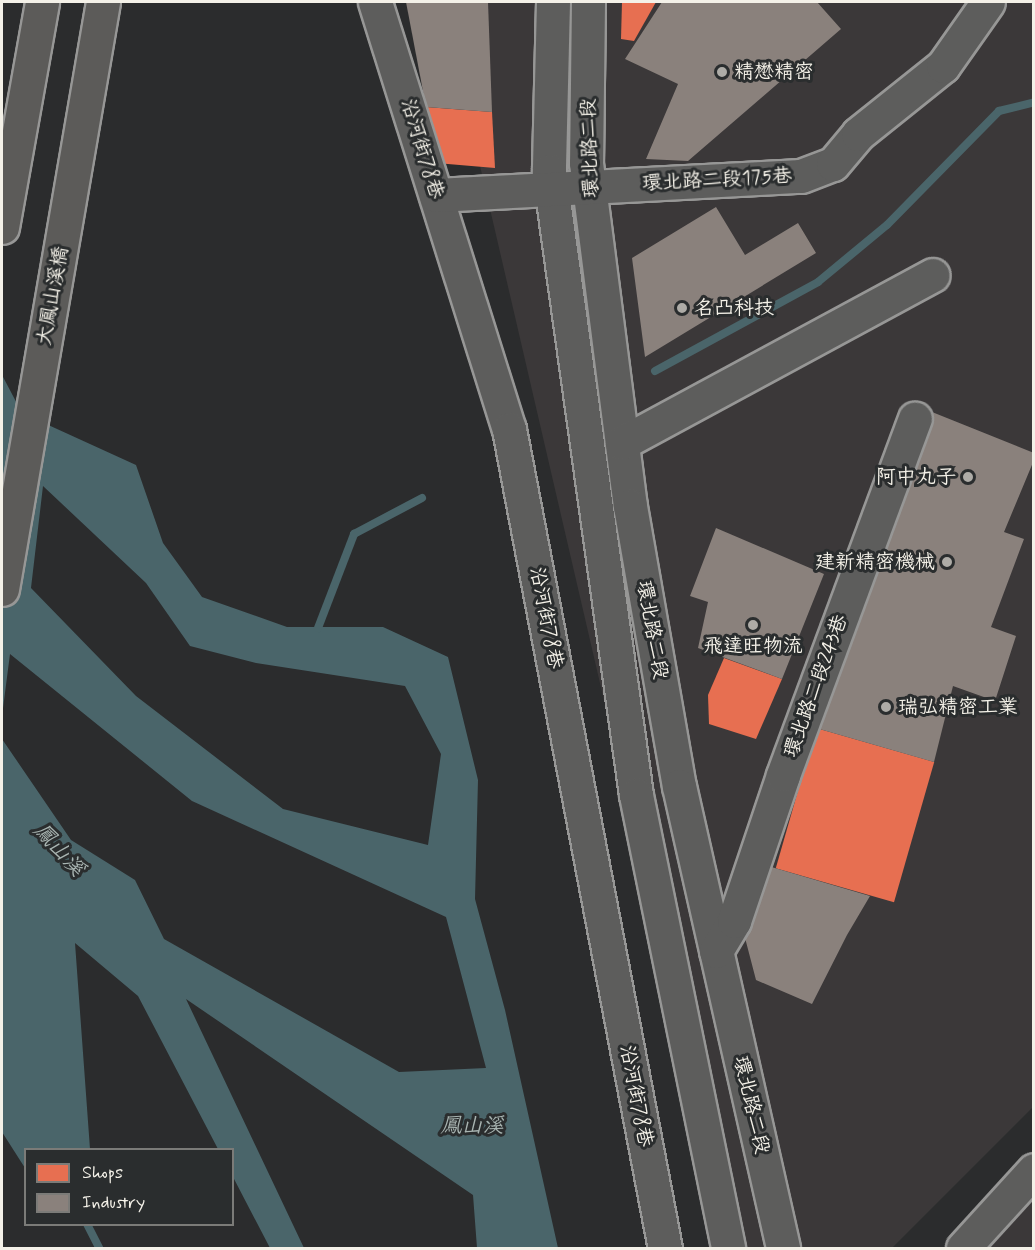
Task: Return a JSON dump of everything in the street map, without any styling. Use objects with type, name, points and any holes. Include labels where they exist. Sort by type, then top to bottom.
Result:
[{"type":"highway","points":[[2,227],[42,2]]},
{"type":"highway","name":"大鳳山溪橋","points":[[2,589],[103,2]]},
{"type":"street","name":"沿河街78巷","points":[[375,2],[509,429],[665,1248]]},
{"type":"street","name":"環北路二段","points":[[553,2],[549,171],[636,795],[728,1248]]},
{"type":"street","name":"環北路二段","points":[[588,2],[586,163],[630,506],[679,786],[783,1248]]},
{"type":"street","name":"環北路二段175巷","points":[[436,195],[801,176],[833,164],[858,134],[943,66],[988,2]]},
{"type":"street","points":[[622,443],[933,274]]},
{"type":"street","name":"環北路二段243巷","points":[[716,951],[734,921],[783,775],[915,418]]},
{"type":"street","points":[[963,1248],[1034,1170]]},
{"type":"shaded area","points":[[442,2],[1033,2],[1033,1107],[892,1248],[731,1248]]},
{"type":"shaded area","points":[[1033,1195],[1033,1248],[980,1248]]},
{"type":"water","name":"鳳山溪","points":[[2,375],[22,413],[136,465],[163,543],[202,597],[287,627],[383,627],[448,657],[478,780],[475,899],[505,1010],[558,1248],[477,1248],[473,1195],[186,999],[304,1248],[270,1248],[234,1179],[234,1148],[217,1148],[138,996],[75,943],[90,1148],[24,1148],[24,1166],[2,1132],[2,739],[71,840],[135,880],[164,939],[399,1072],[486,1068],[446,917],[192,801],[10,654],[2,716]],"holes":[[[43,486],[146,583],[190,646],[256,663],[405,686],[441,754],[428,845],[283,809],[136,696],[31,588]]]},
{"type":"building: Shops","points":[[622,2],[656,2],[634,41],[621,39]]},
{"type":"building: Shops","points":[[426,107],[492,112],[495,168],[436,163]]},
{"type":"building: Shops","points":[[724,658],[782,679],[756,739],[709,724],[708,695]]},
{"type":"building: Shops","points":[[816,728],[934,762],[894,902],[776,868]]},
{"type":"building: Industry","points":[[406,2],[488,2],[492,112],[426,107]]},
{"type":"building: Industry","name":"精懋精密","points":[[662,2],[817,2],[841,29],[688,161],[646,159],[678,84],[625,59]]},
{"type":"building: Industry","name":"名凸科技","points":[[716,207],[745,255],[798,223],[816,253],[645,357],[632,258]]},
{"type":"building: Industry","points":[[932,412],[1034,453],[1034,460],[1004,532],[1024,539],[991,627],[1016,636],[995,701],[953,686],[934,762],[816,728],[848,651]]},
{"type":"building: Industry","name":"飛達旺物流","points":[[716,528],[824,574],[782,679],[698,648],[708,602],[690,596]]},
{"type":"building: Industry","points":[[768,866],[870,896],[847,935],[812,1004],[756,980],[744,934]]},
{"type":"waterway","points":[[655,371],[818,282],[887,225],[999,111],[1034,102]]},
{"type":"waterway","points":[[318,628],[354,534],[422,498]]},
{"type":"waterway","points":[[88,1226],[99,1248]]},
{"type":"place","name":"精懋精密","points":[[722,72]]},
{"type":"place","name":"名凸科技","points":[[682,308]]},
{"type":"place","name":"阿中丸子","points":[[968,477]]},
{"type":"place","name":"建新精密機械","points":[[947,562]]},
{"type":"place","name":"飛達旺物流","points":[[753,625]]},
{"type":"place","name":"瑞弘精密工業","points":[[886,707]]}]
